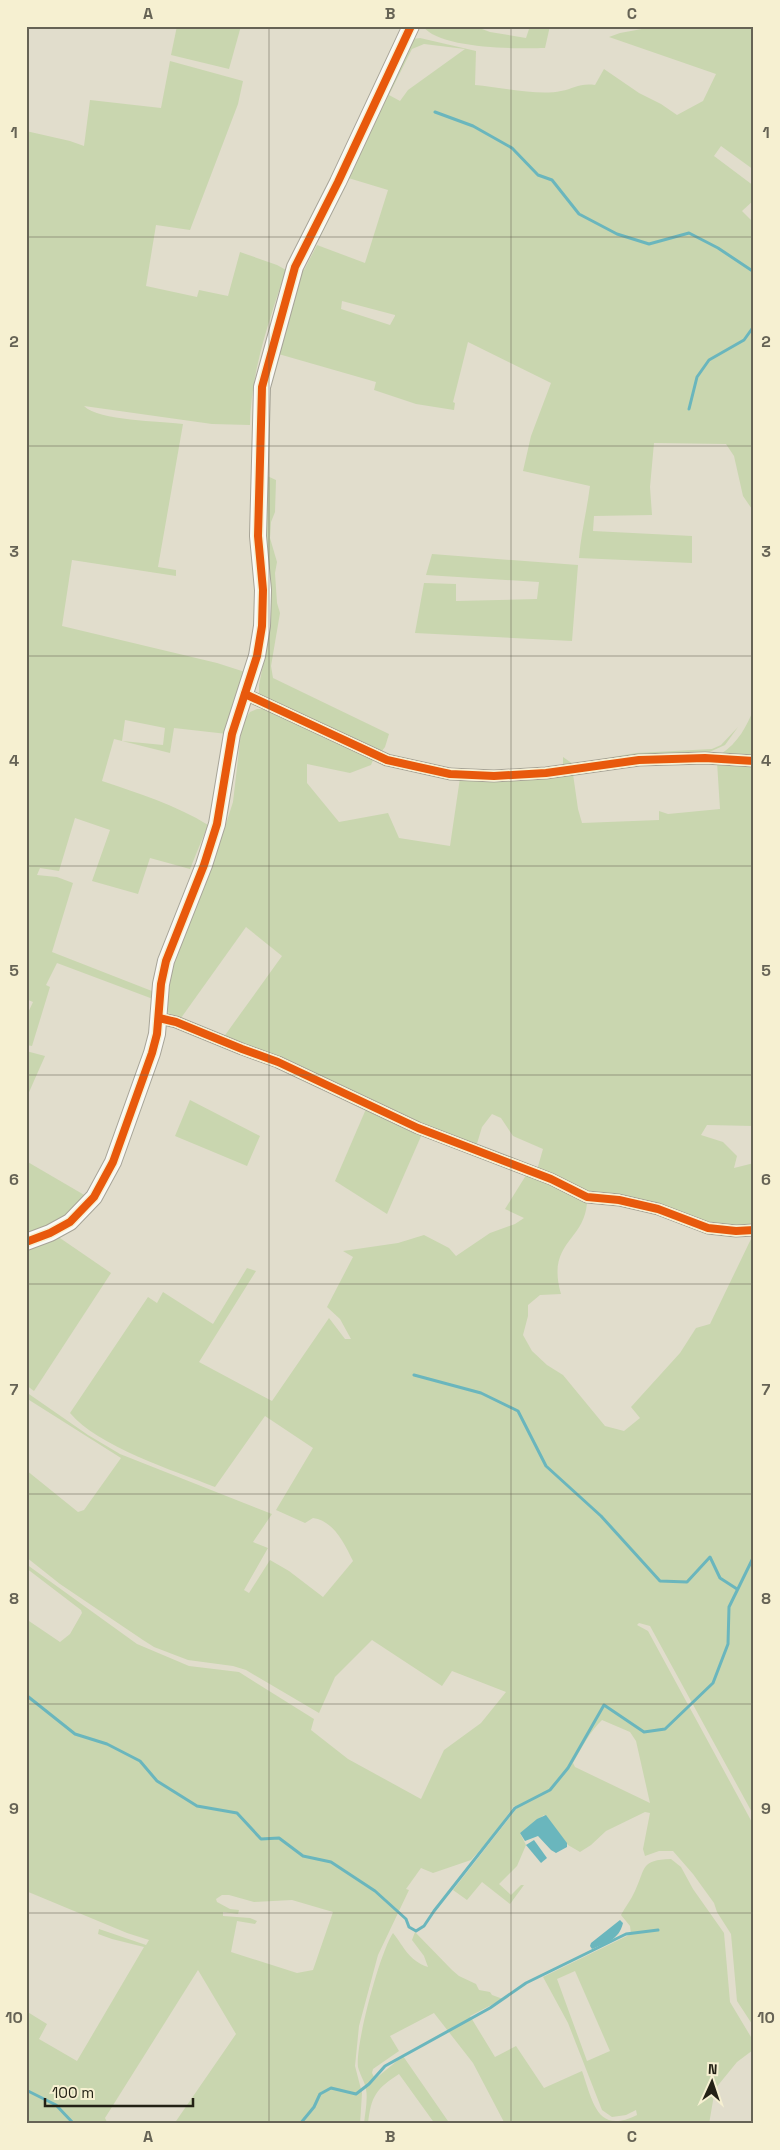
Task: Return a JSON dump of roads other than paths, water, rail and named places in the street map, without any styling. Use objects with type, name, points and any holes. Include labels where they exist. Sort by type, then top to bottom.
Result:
[{"type":"street","points":[[26,1242],[50,1234],[70,1222],[94,1197],[113,1162],[152,1053],[159,1018],[161,984],[166,961],[204,865],[217,824],[232,734],[257,656],[262,626],[263,590],[258,536],[262,387],[295,267],[338,182],[411,26]]},
{"type":"street","points":[[245,694],[387,760],[450,774],[494,776],[546,773],[639,760],[705,758],[754,761]]},
{"type":"street","points":[[159,1018],[176,1022],[278,1062],[418,1128],[544,1176],[587,1197],[619,1200],[658,1209],[708,1228],[736,1232],[754,1230]]},
{"type":"water","points":[[546,1815],[567,1843],[567,1847],[556,1853],[538,1836],[525,1841],[520,1833],[537,1819]]},
{"type":"water","points":[[534,1840],[547,1858],[541,1863],[526,1845]]},
{"type":"water","points":[[620,1920],[623,1923],[615,1937],[607,1943],[592,1949],[591,1943]]},
{"type":"waterway","points":[[435,112],[473,126],[512,148],[538,175],[552,180],[579,214],[617,234],[649,244],[689,233],[718,248],[754,272]]},
{"type":"waterway","points":[[689,409],[697,377],[709,360],[744,340],[754,326]]},
{"type":"waterway","points":[[414,1375],[481,1393],[518,1411],[546,1466],[601,1516],[660,1581],[687,1582],[710,1557],[720,1578],[737,1589]]},
{"type":"waterway","points":[[26,1695],[75,1734],[107,1744],[140,1761],[157,1781],[197,1806],[237,1813],[261,1839],[279,1838],[303,1856],[331,1862],[375,1891],[406,1919],[409,1927],[416,1931],[424,1926],[515,1808],[550,1790],[568,1768],[604,1705],[644,1732],[665,1729],[713,1683],[728,1644],[729,1607],[754,1556]]},
{"type":"waterway","points":[[300,2124],[314,2107],[320,2094],[331,2088],[356,2094],[369,2084],[385,2066],[490,2008],[526,1983],[626,1934],[658,1930]]},
{"type":"waterway","points":[[26,2090],[56,2105],[74,2124]]}]
